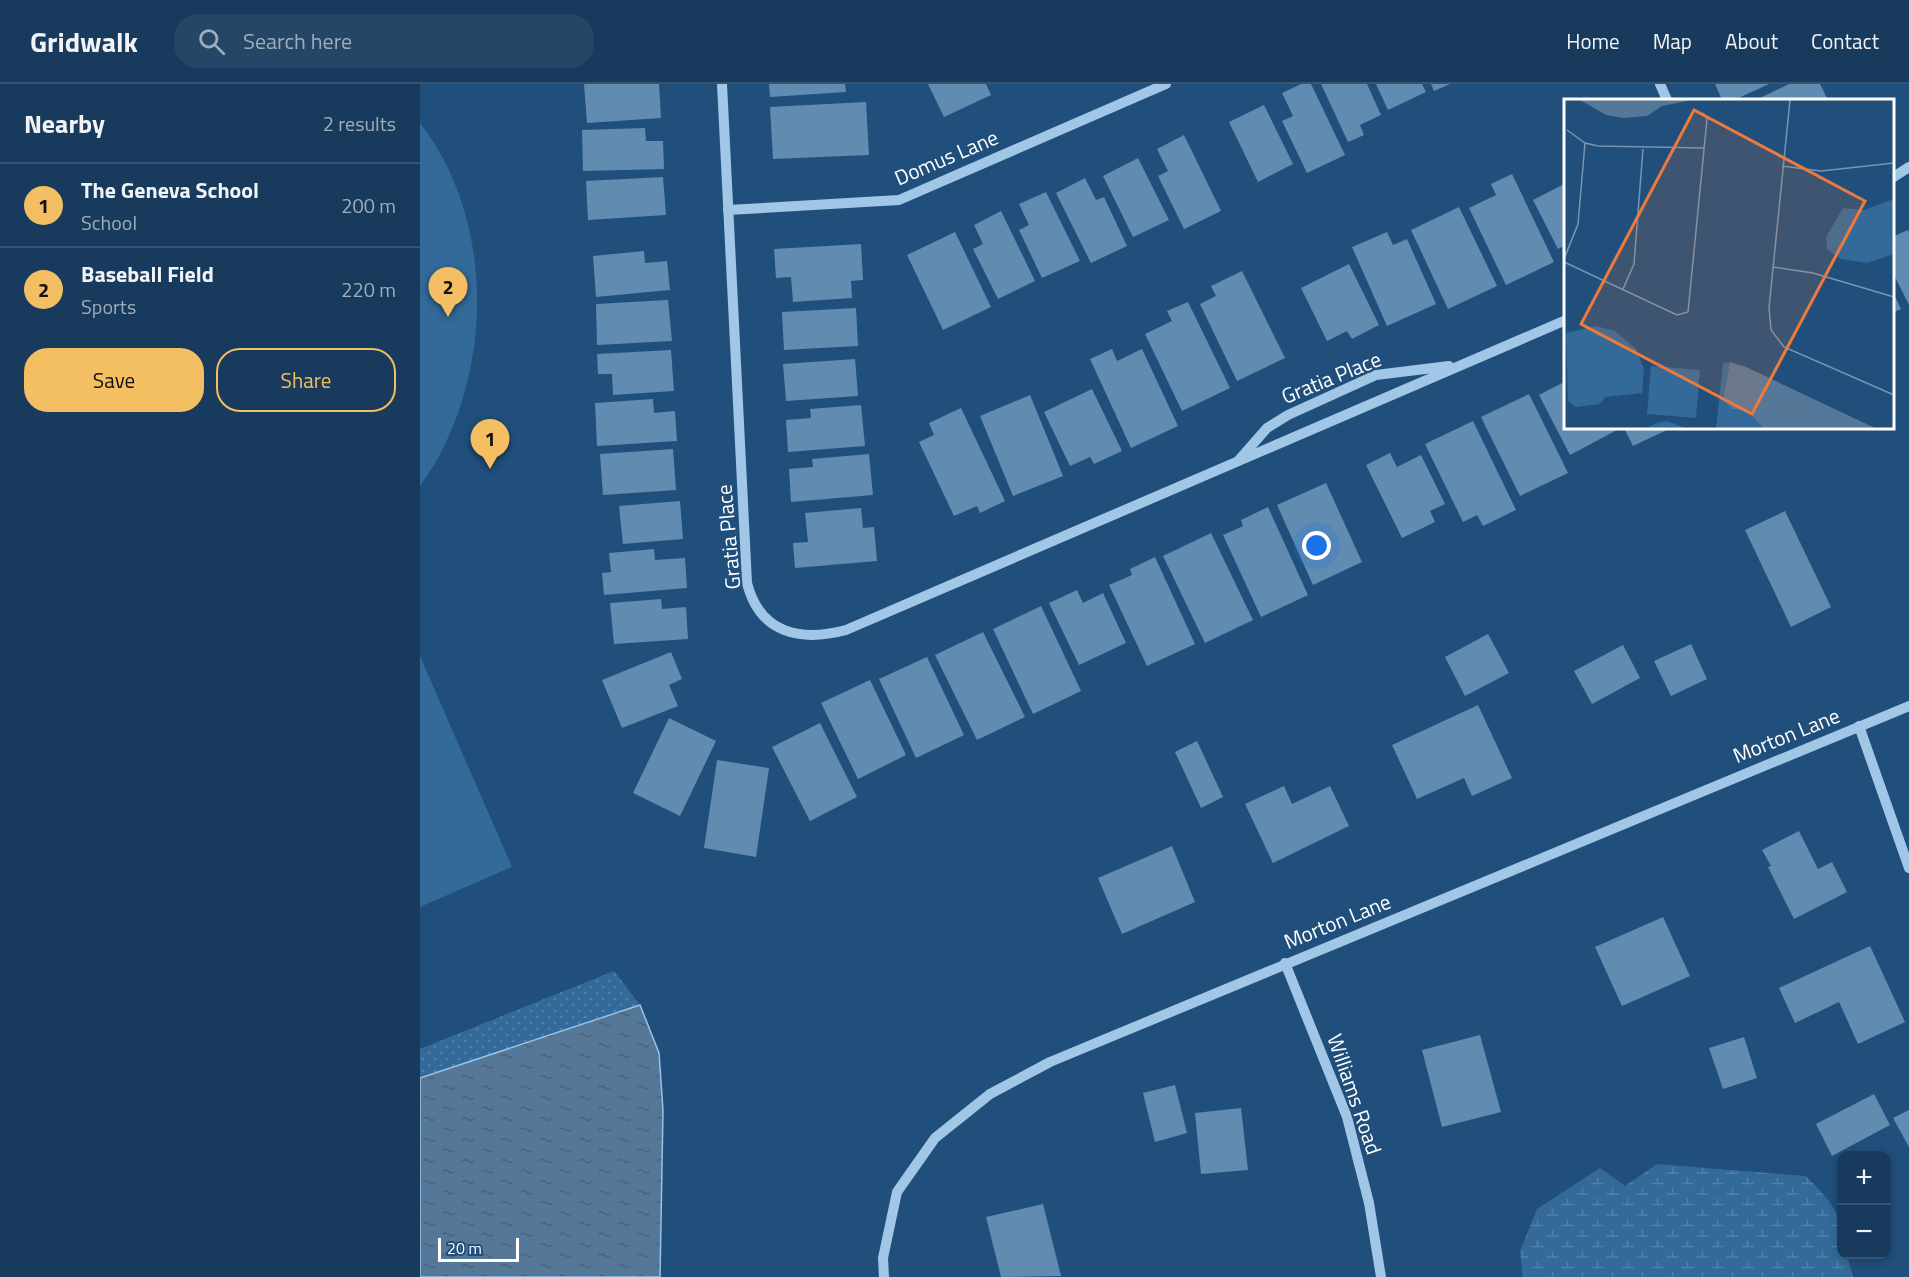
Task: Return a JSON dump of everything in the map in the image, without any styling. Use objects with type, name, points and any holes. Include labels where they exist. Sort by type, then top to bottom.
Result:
[{"type":"street","name":"Gratia Place","points":[[722,84],[747,583],[754,602],[776,627],[791,634],[808,636],[846,630],[1564,321]]},
{"type":"street","name":"Domus Lane","points":[[728,210],[899,200],[1166,84]]},
{"type":"street","points":[[1660,84],[1667,99]]},
{"type":"street","points":[[1894,177],[1909,167]]},
{"type":"street","name":"Gratia Place","points":[[1236,464],[1259,435],[1273,423],[1376,375],[1460,365]]},
{"type":"street","name":"Morton Lane","points":[[885,1277],[883,1258],[897,1192],[935,1138],[990,1094],[1050,1062],[1909,706]]},
{"type":"street","points":[[1859,726],[1909,868]]},
{"type":"street","name":"Williams Road","points":[[1285,963],[1347,1117],[1369,1203],[1381,1277]]},
{"type":"green space","points":[[420,123],[445,163],[463,208],[474,255],[477,304],[473,353],[462,400],[444,445],[420,486]]},
{"type":"green space","points":[[420,656],[512,867],[420,907]]},
{"type":"green space","points":[[614,971],[640,1005],[420,1078],[420,1049]]},
{"type":"green space","points":[[1657,1164],[1806,1176],[1830,1202],[1837,1216],[1837,1259],[1848,1259],[1853,1277],[1523,1277],[1520,1251],[1537,1209],[1600,1168],[1625,1186]]},
{"type":"water","points":[[640,1005],[659,1053],[663,1110],[660,1277],[420,1277],[420,1078]]},
{"type":"building","points":[[584,84],[659,84],[661,118],[587,123]]},
{"type":"building","points":[[769,84],[845,84],[846,92],[770,97]]},
{"type":"building","points":[[928,84],[986,84],[991,95],[944,117]]},
{"type":"building","points":[[1301,84],[1311,84],[1345,155],[1307,173],[1282,121],[1293,116],[1282,93]]},
{"type":"building","points":[[1321,84],[1367,84],[1381,115],[1360,125],[1364,135],[1348,142]]},
{"type":"building","points":[[1376,84],[1422,84],[1426,92],[1388,110]]},
{"type":"building","points":[[1431,84],[1450,84],[1434,91]]},
{"type":"building","points":[[1715,84],[1769,84],[1736,99],[1722,99]]},
{"type":"building","points":[[1789,84],[1820,84],[1828,99],[1758,99]]},
{"type":"building","points":[[866,102],[869,155],[773,159],[770,107]]},
{"type":"building","points":[[1264,105],[1293,164],[1258,182],[1229,122]]},
{"type":"building","points":[[645,128],[646,141],[663,141],[664,169],[583,171],[582,130]]},
{"type":"building","points":[[1184,135],[1221,211],[1184,229],[1158,176],[1168,171],[1157,149]]},
{"type":"building","points":[[1138,158],[1169,220],[1133,237],[1103,176]]},
{"type":"building","points":[[1512,174],[1554,262],[1506,285],[1469,208],[1496,195],[1491,184]]},
{"type":"building","points":[[663,177],[666,215],[588,220],[586,181]]},
{"type":"building","points":[[1085,178],[1096,200],[1104,197],[1127,246],[1091,263],[1056,193]]},
{"type":"building","points":[[1564,184],[1564,246],[1558,249],[1533,200]]},
{"type":"building","points":[[1046,192],[1080,261],[1042,278],[1019,230],[1029,225],[1019,204]]},
{"type":"building","points":[[1459,207],[1497,286],[1448,309],[1411,230]]},
{"type":"building","points":[[1001,211],[1035,281],[998,299],[973,249],[983,244],[974,225]]},
{"type":"building","points":[[1908,230],[1909,233],[1909,305],[1894,275],[1894,236]]},
{"type":"building","points":[[955,232],[991,307],[943,330],[907,255]]},
{"type":"building","points":[[1387,232],[1393,245],[1407,239],[1436,304],[1387,326],[1352,247]]},
{"type":"building","points":[[861,244],[863,280],[851,281],[852,298],[793,302],[791,277],[776,278],[774,249]]},
{"type":"building","points":[[644,251],[645,263],[667,261],[670,290],[596,297],[593,256]]},
{"type":"building","points":[[1349,264],[1379,325],[1352,339],[1347,331],[1327,341],[1301,288]]},
{"type":"building","points":[[1242,271],[1285,358],[1237,381],[1200,304],[1216,296],[1211,286]]},
{"type":"building","points":[[1894,294],[1901,309],[1894,312]]},
{"type":"building","points":[[668,300],[672,341],[597,345],[596,304]]},
{"type":"building","points":[[1188,302],[1230,388],[1182,411],[1145,334],[1172,321],[1167,311]]},
{"type":"building","points":[[856,308],[858,346],[784,350],[782,312]]},
{"type":"building","points":[[1112,349],[1117,361],[1142,349],[1178,426],[1131,448],[1090,359]]},
{"type":"building","points":[[671,350],[674,391],[613,395],[612,374],[598,374],[597,354]]},
{"type":"building","points":[[855,359],[858,396],[786,401],[783,364]]},
{"type":"building","points":[[1564,382],[1564,429],[1617,430],[1570,455],[1539,395]]},
{"type":"building","points":[[1092,389],[1122,451],[1094,464],[1090,457],[1070,466],[1044,412]]},
{"type":"building","points":[[1529,394],[1568,473],[1520,496],[1481,417]]},
{"type":"building","points":[[1030,395],[1063,476],[1013,496],[980,416]]},
{"type":"building","points":[[653,399],[654,413],[675,411],[677,441],[597,446],[595,403]]},
{"type":"building","points":[[861,405],[865,446],[788,452],[786,420],[811,418],[810,409]]},
{"type":"building","points":[[961,408],[1005,501],[980,513],[977,506],[954,516],[919,442],[934,435],[929,423]]},
{"type":"building","points":[[1473,421],[1516,510],[1483,526],[1477,515],[1463,522],[1425,444]]},
{"type":"building","points":[[1624,429],[1669,429],[1633,446]]},
{"type":"building","points":[[673,449],[676,490],[603,495],[600,454]]},
{"type":"building","points":[[1390,453],[1397,467],[1421,455],[1445,504],[1430,511],[1435,522],[1402,538],[1366,465]]},
{"type":"building","points":[[869,454],[873,495],[791,502],[789,469],[813,467],[812,459]]},
{"type":"building","points":[[1326,483],[1362,562],[1313,585],[1277,505]]},
{"type":"building","points":[[680,501],[683,539],[623,544],[619,506]]},
{"type":"building","points":[[1268,507],[1308,595],[1261,617],[1223,535],[1243,526],[1241,520]]},
{"type":"building","points":[[861,508],[863,528],[874,527],[877,561],[795,568],[793,543],[808,542],[805,513]]},
{"type":"building","points":[[1785,511],[1831,607],[1791,627],[1745,530]]},
{"type":"building","points":[[1211,533],[1253,620],[1205,643],[1163,556]]},
{"type":"building","points":[[654,549],[655,560],[685,558],[687,588],[604,595],[602,573],[611,572],[609,553]]},
{"type":"building","points":[[1155,557],[1195,644],[1147,666],[1109,585],[1132,575],[1130,569]]},
{"type":"building","points":[[1077,590],[1083,603],[1103,593],[1126,643],[1079,665],[1049,603]]},
{"type":"building","points":[[661,599],[662,609],[686,607],[688,639],[614,644],[610,603]]},
{"type":"building","points":[[1041,606],[1081,691],[1033,714],[993,629]]},
{"type":"building","points":[[983,632],[1025,717],[977,740],[935,655]]},
{"type":"building","points":[[1488,634],[1509,673],[1465,696],[1445,657]]},
{"type":"building","points":[[1691,644],[1707,679],[1671,696],[1654,661]]},
{"type":"building","points":[[1623,645],[1640,678],[1592,704],[1574,671]]},
{"type":"building","points":[[671,652],[682,679],[669,685],[678,706],[622,728],[602,680]]},
{"type":"building","points":[[927,657],[964,735],[916,758],[879,679]]},
{"type":"building","points":[[870,680],[906,755],[858,779],[821,703]]},
{"type":"building","points":[[1478,705],[1512,778],[1472,796],[1464,778],[1417,799],[1392,745]]},
{"type":"building","points":[[669,718],[716,741],[680,816],[633,793]]},
{"type":"building","points":[[820,723],[857,797],[810,821],[772,747]]},
{"type":"building","points":[[1197,741],[1223,797],[1201,808],[1175,752]]},
{"type":"building","points":[[717,760],[769,768],[756,857],[704,848]]},
{"type":"building","points":[[1284,786],[1292,804],[1330,786],[1349,826],[1273,863],[1245,804]]},
{"type":"building","points":[[1799,831],[1818,869],[1832,862],[1847,892],[1794,919],[1762,850]]},
{"type":"building","points":[[1172,846],[1195,902],[1122,934],[1098,878]]},
{"type":"building","points":[[1663,917],[1690,976],[1622,1006],[1595,947]]},
{"type":"building","points":[[1870,946],[1905,1022],[1858,1044],[1839,1002],[1795,1023],[1779,988]]},
{"type":"building","points":[[1480,1035],[1501,1112],[1442,1127],[1422,1050]]},
{"type":"building","points":[[1744,1037],[1757,1078],[1723,1089],[1709,1048]]},
{"type":"building","points":[[1175,1085],[1187,1133],[1155,1142],[1143,1093]]},
{"type":"building","points":[[1874,1094],[1890,1125],[1841,1151],[1837,1151],[1832,1156],[1816,1124]]},
{"type":"building","points":[[1241,1108],[1248,1170],[1201,1174],[1195,1113]]},
{"type":"building","points":[[1909,1110],[1909,1147],[1893,1118]]},
{"type":"building","points":[[1043,1204],[1061,1276],[1001,1277],[986,1217]]},
{"type":"place","name":"Baseball Field","points":[[448,317]]},
{"type":"place","name":"The Geneva School","points":[[490,469]]}]
